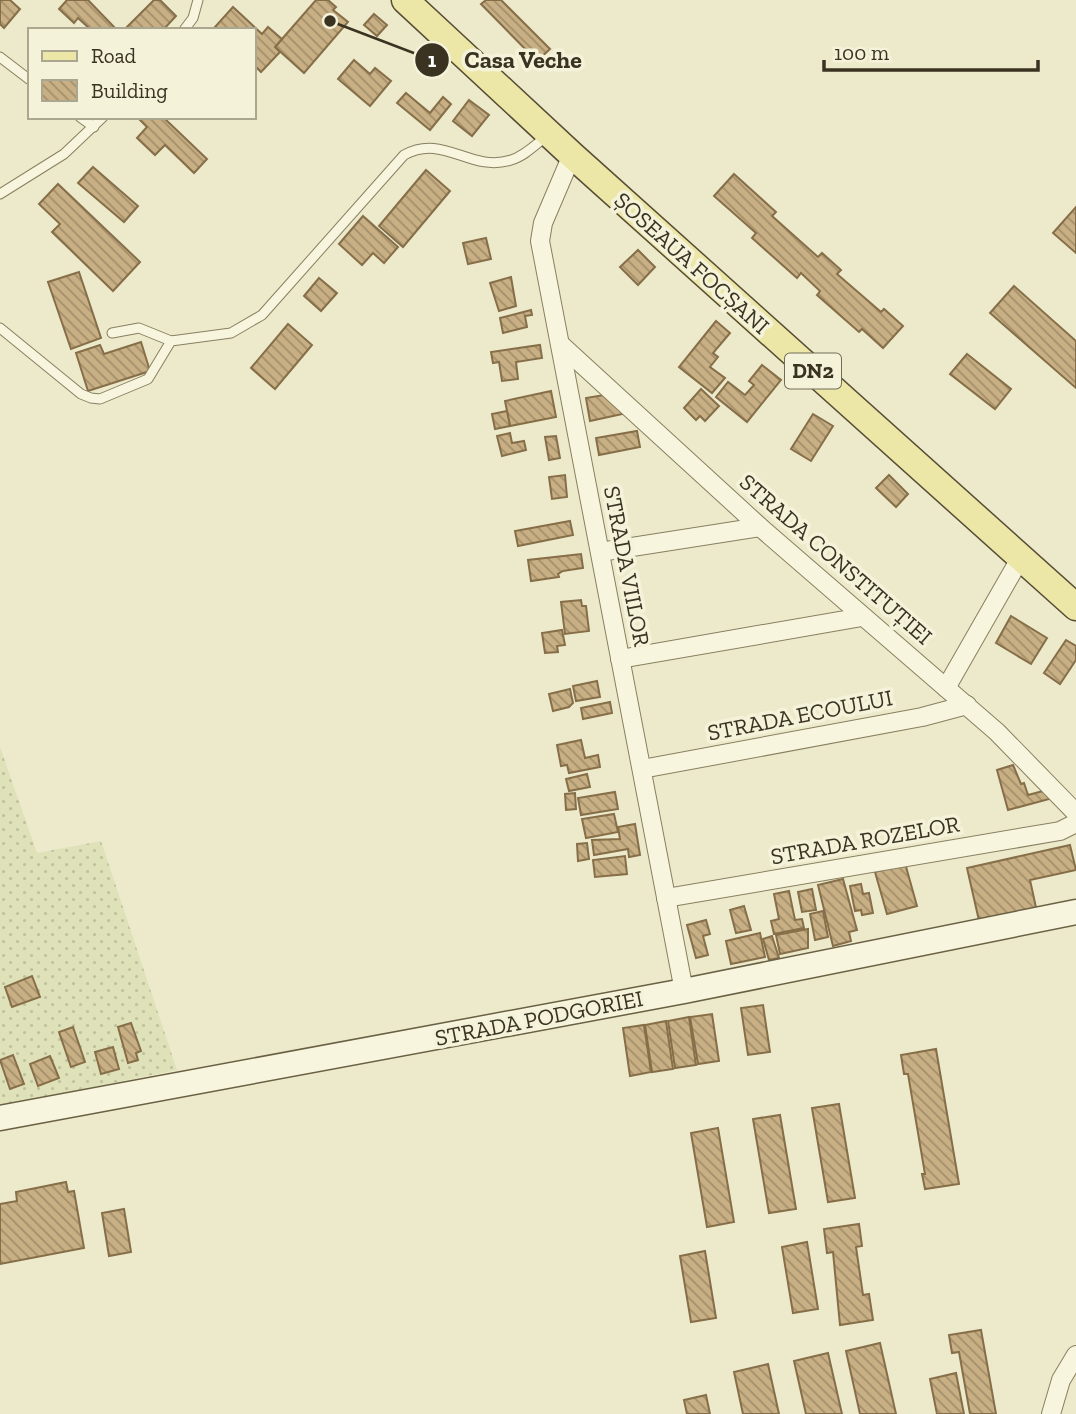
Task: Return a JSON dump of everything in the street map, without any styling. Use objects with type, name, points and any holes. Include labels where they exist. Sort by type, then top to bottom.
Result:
[{"type":"main road","name":"ȘOSEAUA FOCȘANI","points":[[405,0],[572,155],[1076,607]]},
{"type":"street","name":"STRADA VIILOR","points":[[572,155],[541,234],[684,991]]},
{"type":"street","name":"STRADA CONSTITUȚIEI","points":[[560,344],[760,527],[967,705],[1037,770],[1074,821]]},
{"type":"street","points":[[600,552],[760,527]]},
{"type":"street","points":[[947,688],[1021,557]]},
{"type":"street","points":[[620,659],[862,617]]},
{"type":"street","name":"STRADA ECOULUI","points":[[642,769],[922,717],[967,705]]},
{"type":"street","name":"STRADA ROZELOR","points":[[666,898],[1074,821]]},
{"type":"street","name":"STRADA PODGORIEI","points":[[0,1118],[684,991],[1076,912]]},
{"type":"street","points":[[1051,1414],[1060,1380],[1076,1354]]},
{"type":"lane","points":[[186,28],[193,18],[198,0]]},
{"type":"lane","points":[[0,57],[28,78]]},
{"type":"lane","points":[[83,119],[94,127]]},
{"type":"lane","points":[[0,194],[64,154],[101,119]]},
{"type":"lane","points":[[112,333],[139,328],[172,341],[230,333],[262,315],[404,155],[419,147],[432,146],[480,162],[496,163],[513,160],[550,134]]},
{"type":"lane","points":[[0,328],[81,394],[100,399],[148,379],[172,341]]},
{"type":"green space","points":[[0,747],[37,853],[101,841],[177,1070],[0,1106]]},
{"type":"building","points":[[0,0],[10,0],[20,9],[4,28],[0,24]]},
{"type":"building","points":[[67,0],[88,0],[115,28],[89,28],[78,18],[74,23],[59,9]]},
{"type":"building","points":[[154,0],[160,0],[176,16],[165,28],[127,27]]},
{"type":"building","points":[[316,0],[328,0],[336,7],[333,10],[348,22],[304,73],[275,47]]},
{"type":"building","points":[[486,0],[501,0],[550,49],[537,61],[481,4]]},
{"type":"building","points":[[233,7],[256,28],[214,28]]},
{"type":"building","points":[[374,14],[387,25],[377,36],[364,25]]},
{"type":"building","points":[[268,27],[282,39],[275,47],[280,52],[261,72],[256,67],[256,28],[262,34]]},
{"type":"building","points":[[354,60],[370,74],[375,68],[391,81],[370,106],[338,79]]},
{"type":"building","points":[[406,93],[430,113],[443,97],[451,104],[430,130],[397,103]]},
{"type":"building","points":[[469,100],[489,115],[472,136],[453,121]]},
{"type":"building","points":[[165,119],[207,159],[194,173],[165,145],[155,155],[137,138],[147,127],[140,120]]},
{"type":"building","points":[[93,167],[138,206],[124,222],[78,183]]},
{"type":"building","points":[[426,170],[450,191],[403,247],[379,226]]},
{"type":"building","points":[[734,174],[776,212],[772,216],[818,257],[822,253],[841,270],[837,274],[881,312],[884,309],[903,326],[883,348],[862,329],[859,332],[817,295],[820,291],[801,273],[797,278],[752,238],[756,233],[714,196]]},
{"type":"building","points":[[58,184],[140,262],[113,291],[52,232],[60,224],[39,204]]},
{"type":"building","points":[[1076,207],[1076,253],[1053,233]]},
{"type":"building","points":[[363,216],[398,247],[384,263],[373,253],[362,265],[339,244]]},
{"type":"building","points":[[486,238],[491,259],[468,264],[463,243]]},
{"type":"building","points":[[638,250],[655,267],[638,285],[620,267]]},
{"type":"building","points":[[79,272],[101,338],[71,349],[48,282]]},
{"type":"building","points":[[511,277],[516,306],[499,311],[490,283]]},
{"type":"building","points":[[319,278],[337,293],[321,311],[304,296]]},
{"type":"building","points":[[1014,286],[1076,341],[1076,388],[990,313]]},
{"type":"building","points":[[531,310],[532,315],[525,316],[527,327],[503,333],[500,318]]},
{"type":"building","points":[[716,321],[730,333],[713,353],[718,357],[710,367],[725,378],[712,393],[679,367]]},
{"type":"building","points":[[288,324],[312,345],[275,389],[251,368]]},
{"type":"building","points":[[141,342],[150,371],[88,391],[76,353],[100,345],[104,354]]},
{"type":"building","points":[[540,345],[542,358],[516,362],[518,379],[502,381],[499,362],[493,363],[491,352]]},
{"type":"building","points":[[967,354],[1011,389],[995,409],[950,374]]},
{"type":"building","points":[[762,365],[781,380],[747,422],[716,397],[728,382],[745,395],[754,385],[749,381]]},
{"type":"building","points":[[701,389],[719,406],[705,421],[700,416],[696,420],[684,408]]},
{"type":"building","points":[[551,391],[556,417],[510,426],[505,401]]},
{"type":"building","points":[[604,395],[627,413],[590,421],[586,398]]},
{"type":"building","points":[[507,411],[510,426],[495,429],[492,414]]},
{"type":"building","points":[[813,414],[833,426],[811,461],[791,449]]},
{"type":"building","points":[[637,431],[640,447],[599,455],[596,438]]},
{"type":"building","points":[[510,433],[512,443],[524,441],[526,450],[502,456],[497,436]]},
{"type":"building","points":[[556,436],[560,458],[549,460],[545,437]]},
{"type":"building","points":[[565,475],[567,497],[552,499],[549,477]]},
{"type":"building","points":[[889,475],[908,494],[896,507],[876,488]]},
{"type":"building","points":[[570,521],[573,535],[518,546],[515,531]]},
{"type":"building","points":[[581,554],[583,568],[563,571],[558,574],[559,577],[531,581],[528,560]]},
{"type":"building","points":[[581,600],[582,606],[586,606],[589,631],[565,634],[561,602]]},
{"type":"building","points":[[1011,616],[1047,638],[1031,664],[996,643]]},
{"type":"building","points":[[562,630],[565,645],[557,646],[558,652],[545,653],[542,633]]},
{"type":"building","points":[[1066,640],[1076,646],[1076,660],[1060,684],[1044,673]]},
{"type":"building","points":[[597,681],[600,697],[576,701],[573,686]]},
{"type":"building","points":[[570,689],[573,703],[569,707],[553,711],[549,694]]},
{"type":"building","points":[[610,702],[612,713],[583,719],[581,708]]},
{"type":"building","points":[[581,740],[585,758],[598,755],[600,767],[569,773],[567,765],[561,766],[557,745]]},
{"type":"building","points":[[1013,765],[1028,795],[1047,790],[1053,798],[1008,810],[997,770]]},
{"type":"building","points":[[587,774],[590,787],[569,791],[566,779]]},
{"type":"building","points":[[615,792],[618,809],[581,815],[578,798]]},
{"type":"building","points":[[575,793],[576,809],[566,810],[565,794]]},
{"type":"building","points":[[614,814],[618,832],[586,838],[582,819]]},
{"type":"building","points":[[635,824],[640,855],[629,857],[628,849],[594,855],[592,840],[620,839],[618,827]]},
{"type":"building","points":[[587,843],[589,859],[578,861],[577,844]]},
{"type":"building","points":[[1070,845],[1076,870],[1030,880],[1037,912],[980,925],[967,868]]},
{"type":"building","points":[[625,856],[627,874],[595,877],[593,860]]},
{"type":"building","points":[[905,863],[917,906],[887,914],[875,872]]},
{"type":"building","points":[[843,879],[857,930],[849,932],[851,941],[833,946],[818,885]]},
{"type":"building","points":[[861,884],[863,894],[869,893],[873,913],[862,915],[861,910],[855,911],[850,886]]},
{"type":"building","points":[[812,889],[816,910],[802,912],[798,892]]},
{"type":"building","points":[[789,891],[795,920],[802,919],[804,928],[774,934],[771,921],[779,919],[774,894]]},
{"type":"building","points":[[744,906],[751,930],[736,933],[730,910]]},
{"type":"building","points":[[823,911],[828,937],[815,940],[810,914]]},
{"type":"building","points":[[706,920],[710,934],[703,936],[708,955],[696,958],[687,925]]},
{"type":"building","points":[[808,929],[808,948],[780,954],[776,935]]},
{"type":"building","points":[[760,933],[765,957],[731,964],[726,941]]},
{"type":"building","points":[[772,936],[779,958],[769,960],[763,939]]},
{"type":"building","points":[[32,976],[40,997],[12,1007],[5,987]]},
{"type":"building","points":[[763,1005],[770,1052],[748,1055],[741,1008]]},
{"type":"building","points":[[712,1014],[719,1061],[698,1064],[690,1017]]},
{"type":"building","points":[[689,1017],[696,1065],[675,1068],[668,1021]]},
{"type":"building","points":[[666,1021],[673,1069],[652,1072],[645,1025]]},
{"type":"building","points":[[131,1023],[141,1051],[136,1053],[138,1060],[128,1063],[118,1027]]},
{"type":"building","points":[[644,1025],[651,1072],[630,1076],[623,1028]]},
{"type":"building","points":[[73,1027],[85,1062],[71,1067],[59,1032]]},
{"type":"building","points":[[113,1047],[119,1069],[101,1074],[95,1052]]},
{"type":"building","points":[[936,1049],[959,1184],[925,1189],[922,1174],[925,1174],[908,1074],[904,1074],[901,1055]]},
{"type":"building","points":[[13,1055],[24,1084],[10,1089],[0,1060]]},
{"type":"building","points":[[50,1056],[59,1078],[38,1086],[30,1064]]},
{"type":"building","points":[[839,1104],[855,1198],[828,1202],[812,1108]]},
{"type":"building","points":[[780,1115],[796,1209],[769,1213],[753,1119]]},
{"type":"building","points":[[718,1128],[734,1222],[707,1227],[691,1133]]},
{"type":"building","points":[[66,1182],[68,1192],[74,1191],[84,1248],[0,1264],[0,1204],[17,1201],[16,1192]]},
{"type":"building","points":[[124,1209],[131,1252],[109,1256],[102,1213]]},
{"type":"building","points":[[859,1224],[862,1246],[856,1247],[863,1295],[869,1294],[873,1320],[840,1325],[833,1252],[827,1253],[824,1229]]},
{"type":"building","points":[[807,1242],[818,1309],[793,1313],[782,1247]]},
{"type":"building","points":[[705,1251],[716,1318],[691,1322],[680,1256]]},
{"type":"building","points":[[981,1330],[996,1414],[970,1414],[959,1352],[952,1353],[949,1335]]},
{"type":"building","points":[[880,1343],[896,1414],[860,1414],[846,1351]]},
{"type":"building","points":[[828,1353],[842,1414],[806,1414],[794,1361]]},
{"type":"building","points":[[768,1364],[779,1414],[743,1414],[734,1372]]},
{"type":"building","points":[[956,1373],[964,1414],[937,1414],[930,1379]]},
{"type":"building","points":[[706,1395],[710,1414],[687,1414],[684,1400]]},
{"type":"place","name":"Casa Veche","points":[[330,21]]}]
